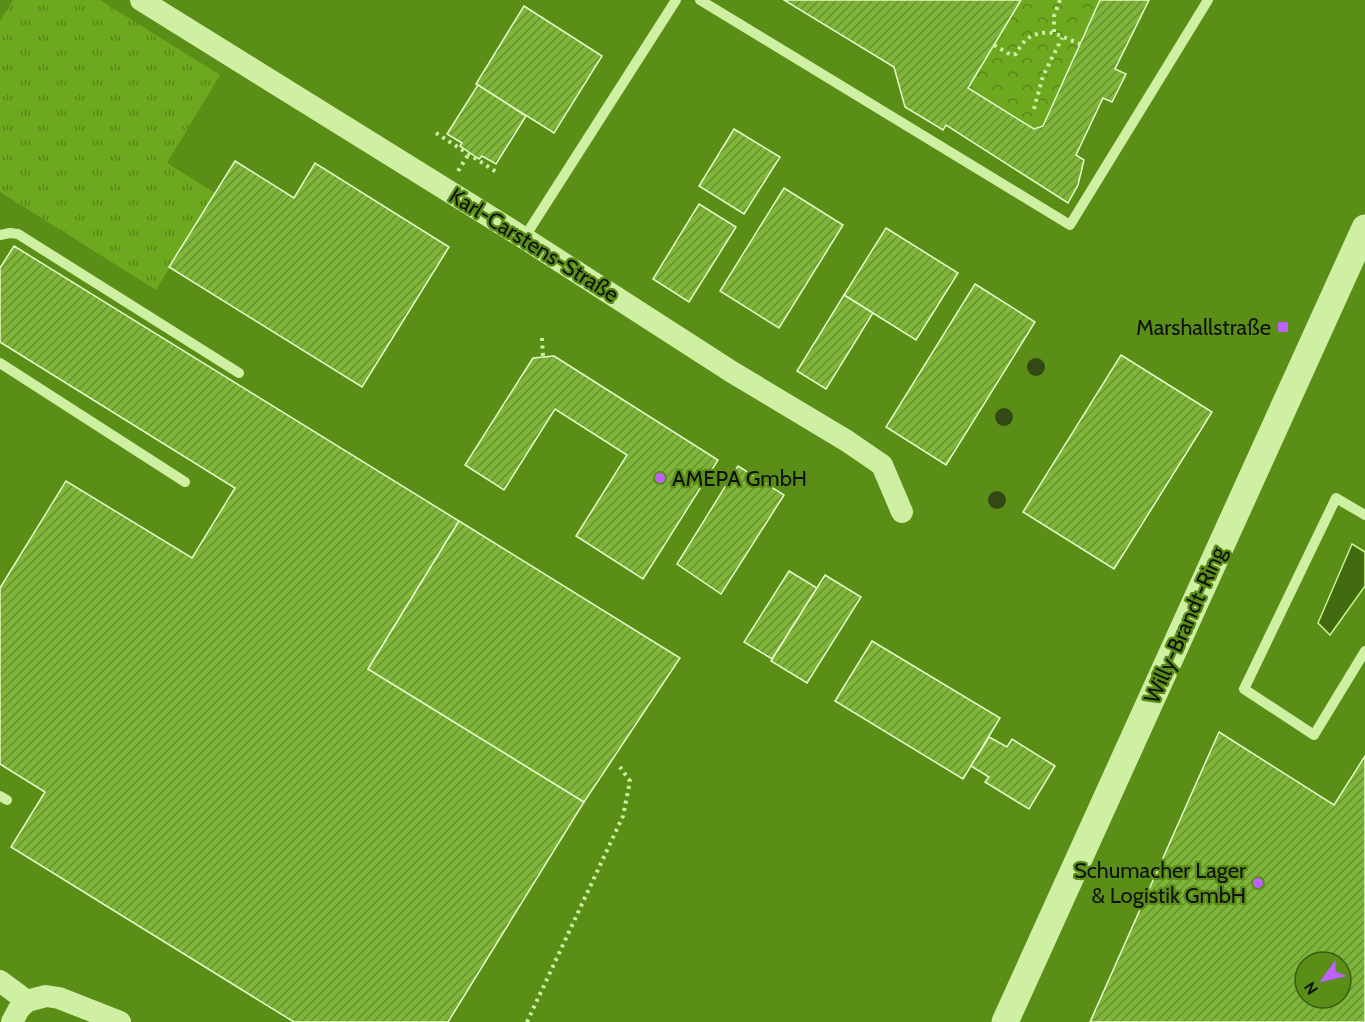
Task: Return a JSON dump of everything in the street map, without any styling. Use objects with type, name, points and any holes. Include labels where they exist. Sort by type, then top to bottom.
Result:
[{"type":"street","name":"Karl-Carstens-Straße","points":[[141,0],[524,238],[732,372],[847,441],[882,465],[902,512]]},
{"type":"street","name":"Willy-Brandt-Ring","points":[[1005,1022],[1365,228]]},
{"type":"street","points":[[0,981],[27,1001]]},
{"type":"street","points":[[12,1022],[19,1009],[27,1001],[46,996],[58,998],[120,1022]]},
{"type":"lane","points":[[524,238],[676,0]]},
{"type":"lane","points":[[700,0],[1070,225],[1208,0]]},
{"type":"lane","points":[[0,235],[18,234],[239,374]]},
{"type":"lane","points":[[0,363],[185,482]]},
{"type":"lane","points":[[1365,515],[1336,498],[1244,689],[1314,735],[1365,651]]},
{"type":"path","points":[[1054,33],[1054,16],[1060,0]]},
{"type":"path","points":[[994,45],[1011,55],[1016,54],[1020,45],[1030,36],[1041,32],[1054,33],[1080,44]]},
{"type":"path","points":[[1034,108],[1042,76],[1062,38]]},
{"type":"path","points":[[436,133],[498,173]]},
{"type":"path","points":[[542,338],[543,357]]},
{"type":"path","points":[[526,1022],[623,816],[630,781],[620,767]]},
{"type":"green space","points":[[13,0],[100,0],[220,75],[167,163],[215,193],[156,290],[0,192],[0,21]]},
{"type":"green space","points":[[1021,0],[1100,0],[1043,126],[1034,129],[968,88]]},
{"type":"shaded area","points":[[1352,544],[1365,552],[1365,586],[1330,635],[1318,623]]},
{"type":"building","points":[[784,0],[1021,0],[968,88],[1034,129],[1043,126],[1100,0],[1149,0],[1115,69],[1126,74],[1112,102],[1103,98],[1076,155],[1084,160],[1078,185],[1068,203],[946,125],[943,130],[905,107],[894,67]]},
{"type":"building","points":[[524,6],[602,56],[554,133],[476,84]]},
{"type":"building","points":[[478,85],[526,116],[496,164],[482,156],[479,159],[460,146],[462,143],[447,134]]},
{"type":"building","points":[[734,129],[780,157],[744,214],[699,186]]},
{"type":"building","points":[[235,161],[294,198],[315,163],[449,247],[362,387],[169,267]]},
{"type":"building","points":[[784,188],[843,225],[779,328],[720,291]]},
{"type":"building","points":[[699,204],[736,227],[689,302],[653,279]]},
{"type":"building","points":[[886,228],[958,273],[916,340],[844,295]]},
{"type":"building","points":[[14,246],[459,521],[368,669],[584,802],[448,1022],[294,1022],[11,847],[45,792],[0,764],[0,588],[66,481],[192,558],[235,488],[0,342],[0,268]]},
{"type":"building","points":[[975,284],[1035,322],[946,465],[886,427]]},
{"type":"building","points":[[844,295],[873,313],[826,389],[797,371]]},
{"type":"building","points":[[1121,355],[1212,412],[1114,569],[1023,512]]},
{"type":"building","name":"AMEPA GmbH","points":[[554,356],[718,460],[643,579],[576,536],[627,455],[555,409],[504,490],[465,465],[533,358]]},
{"type":"building","points":[[738,466],[784,495],[721,594],[677,564]]},
{"type":"building","points":[[459,521],[680,658],[584,802],[368,669]]},
{"type":"building","points":[[789,571],[817,588],[772,659],[744,642]]},
{"type":"building","points":[[825,575],[861,597],[807,683],[771,661]]},
{"type":"building","points":[[872,641],[1000,718],[963,779],[835,701]]},
{"type":"building","name":"Schumacher Lager & Logistik GmbH","points":[[1219,732],[1334,805],[1365,756],[1365,1022],[1090,1022]]},
{"type":"building","points":[[989,737],[1007,747],[1012,739],[1055,766],[1029,809],[985,782],[989,777],[971,766]]},
{"type":"place","name":"Marshallstraße","points":[[1283,327]]},
{"type":"place","name":"AMEPA GmbH","points":[[660,478]]},
{"type":"place","name":"Schumacher Lager & Logistik GmbH","points":[[1258,883]]}]
